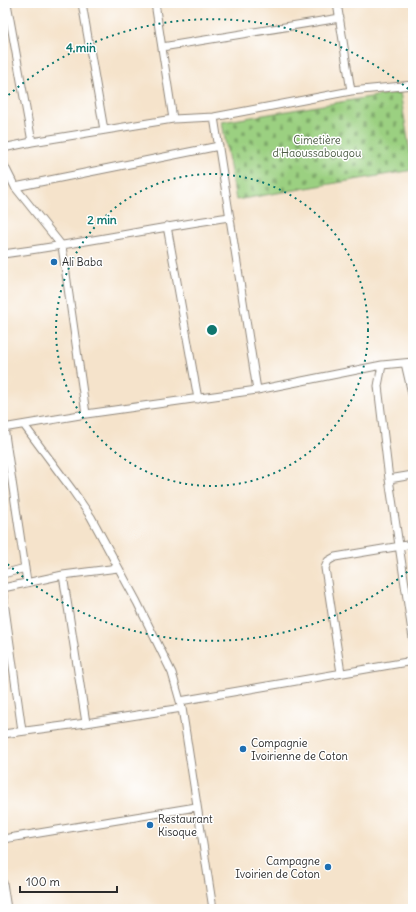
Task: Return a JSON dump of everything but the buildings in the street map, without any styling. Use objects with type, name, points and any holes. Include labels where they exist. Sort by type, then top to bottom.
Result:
[{"type":"street","points":[[7,3],[32,142]]},
{"type":"street","points":[[82,3],[104,130]]},
{"type":"street","points":[[155,3],[174,119]]},
{"type":"street","points":[[337,3],[351,91]]},
{"type":"street","points":[[162,47],[340,18]]},
{"type":"street","points":[[3,148],[174,119],[214,117],[351,91],[413,84]]},
{"type":"street","points":[[214,117],[257,390]]},
{"type":"street","points":[[15,187],[219,146]]},
{"type":"street","points":[[3,163],[15,187],[62,246],[86,414]]},
{"type":"street","points":[[3,254],[62,246],[167,226],[230,217]]},
{"type":"street","points":[[167,226],[198,398]]},
{"type":"street","points":[[27,582],[3,426],[24,425],[86,414],[257,390],[382,365],[413,362]]},
{"type":"street","points":[[405,363],[413,398]]},
{"type":"street","points":[[382,365],[378,386],[399,546],[413,638]]},
{"type":"street","points":[[24,425],[91,517],[138,602],[172,673],[181,704],[213,909]]},
{"type":"street","points":[[390,479],[413,475]]},
{"type":"street","points":[[341,673],[325,568],[328,561],[335,557],[413,544]]},
{"type":"street","points":[[3,574],[25,568]]},
{"type":"street","points":[[3,588],[27,582],[118,568]]},
{"type":"street","points":[[63,576],[86,723]]},
{"type":"street","points":[[3,594],[22,731]]},
{"type":"street","points":[[3,734],[86,723],[341,673],[413,661]]},
{"type":"street","points":[[3,839],[196,807]]},
{"type":"street","points":[[3,883],[7,909]]},
{"type":"green space","name":"Cimetière d'Haoussabougou","points":[[400,92],[413,170],[236,200],[222,122]]},
{"type":"place","name":"Ali Baba","points":[[54,262]]},
{"type":"place","name":"Compagnie Ivoirienne de Coton","points":[[243,749]]},
{"type":"place","name":"Restaurant Kisoque","points":[[150,825]]},
{"type":"place","name":"Campagne Ivoirien de Coton","points":[[328,867]]}]
